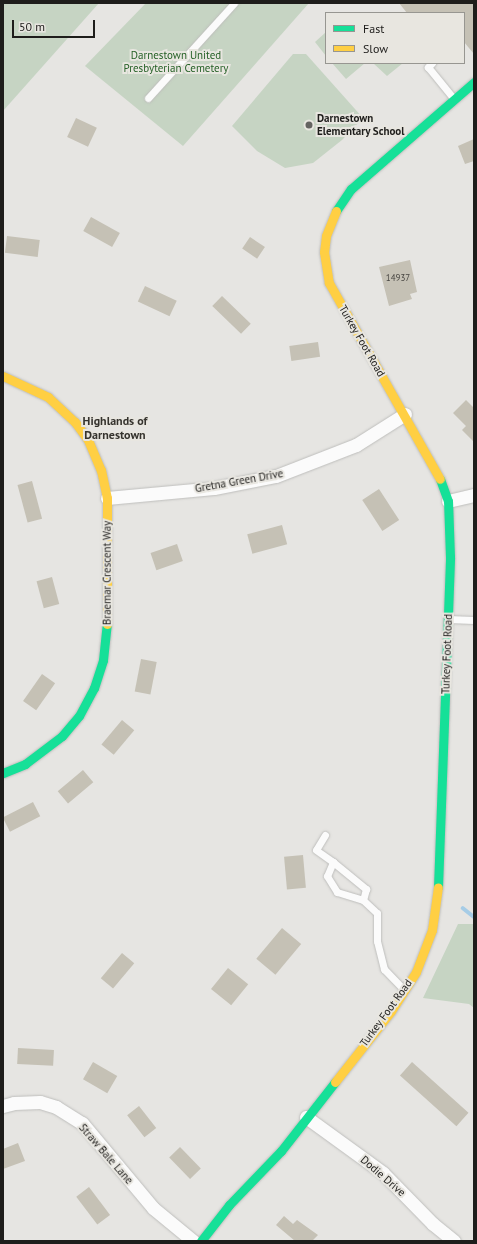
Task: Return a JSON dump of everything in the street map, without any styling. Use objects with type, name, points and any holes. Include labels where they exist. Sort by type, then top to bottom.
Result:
[{"type":"street","name":"Turkey Foot Road","points":[[201,1241],[229,1205],[281,1151],[306,1117],[391,1011],[426,952],[432,930],[438,885],[448,619],[450,557],[448,501],[437,470],[348,319],[329,283],[324,252],[326,236],[333,215],[351,189],[474,82]]},
{"type":"street","name":"Braemar Crescent Way","points":[[3,376],[29,386],[48,397],[75,422],[88,440],[101,470],[107,498],[109,571],[107,635],[103,660],[94,688],[78,716],[62,736],[25,764],[3,774]]},
{"type":"street","name":"Gretna Green Drive","points":[[107,498],[214,488],[276,476],[356,445],[405,414]]},
{"type":"street","points":[[448,501],[474,495]]},
{"type":"street","name":"Straw Bale Lane","points":[[3,1106],[14,1103],[40,1102],[56,1107],[82,1123],[153,1208],[193,1241]]},
{"type":"street","name":"Dodie Drive","points":[[306,1117],[383,1173],[433,1224],[454,1241]]},
{"type":"lane","points":[[148,98],[234,3]]},
{"type":"lane","points":[[431,64],[428,67],[454,99]]},
{"type":"lane","points":[[448,619],[474,620]]},
{"type":"lane","points":[[325,835],[316,850],[366,889],[363,900]]},
{"type":"lane","points":[[333,862],[327,876],[337,892],[363,900],[377,913],[377,942],[384,969],[404,990]]},
{"type":"green space","points":[[3,3],[99,3],[3,111]]},
{"type":"green space","name":"Darnestown United Presbyterian Cemetery","points":[[146,3],[309,3],[183,146],[85,66]]},
{"type":"green space","points":[[325,33],[325,55],[315,42]]},
{"type":"green space","points":[[293,54],[306,54],[363,118],[342,140],[313,163],[285,168],[257,151],[232,126]]},
{"type":"green space","points":[[333,64],[364,64],[346,79]]},
{"type":"green space","points":[[374,64],[402,64],[387,76]]},
{"type":"green space","points":[[458,924],[474,924],[474,1008],[469,1004],[423,998]]},
{"type":"building","points":[[399,3],[474,3],[474,54],[465,43],[465,12],[406,12]]},
{"type":"building","points":[[76,118],[97,128],[88,147],[67,137]]},
{"type":"building","points":[[474,139],[474,161],[465,164],[458,146]]},
{"type":"building","points":[[91,217],[120,233],[112,247],[83,231]]},
{"type":"building","points":[[7,236],[40,240],[38,257],[5,253]]},
{"type":"building","points":[[250,237],[265,247],[257,259],[242,249]]},
{"type":"building","points":[[410,260],[417,292],[410,294],[412,299],[389,306],[379,267]]},
{"type":"building","points":[[145,286],[177,301],[170,316],[138,301]]},
{"type":"building","points":[[222,296],[251,324],[241,334],[212,306]]},
{"type":"building","points":[[318,342],[320,357],[291,361],[289,346]]},
{"type":"building","points":[[466,400],[474,408],[474,442],[462,430],[466,426],[453,413]]},
{"type":"building","points":[[32,481],[42,519],[28,523],[18,485]]},
{"type":"building","points":[[379,489],[399,520],[382,531],[362,500]]},
{"type":"building","points":[[282,525],[287,544],[252,554],[247,534]]},
{"type":"building","points":[[177,544],[183,561],[156,570],[151,553]]},
{"type":"building","points":[[52,577],[59,604],[44,608],[37,581]]},
{"type":"building","points":[[141,659],[157,662],[150,694],[135,691]]},
{"type":"building","points":[[42,674],[55,683],[36,710],[23,701]]},
{"type":"building","points":[[122,720],[134,730],[114,755],[101,745]]},
{"type":"building","points":[[83,770],[93,782],[68,803],[58,791]]},
{"type":"building","points":[[33,802],[40,816],[10,832],[3,817]]},
{"type":"building","points":[[303,855],[306,888],[287,890],[284,857]]},
{"type":"building","points":[[282,928],[301,944],[275,975],[256,959]]},
{"type":"building","points":[[122,953],[134,963],[113,989],[101,978]]},
{"type":"building","points":[[228,968],[248,984],[231,1005],[211,989]]},
{"type":"building","points":[[18,1048],[54,1050],[53,1066],[17,1064]]},
{"type":"building","points":[[93,1062],[117,1076],[107,1093],[83,1079]]},
{"type":"building","points":[[412,1062],[468,1113],[456,1126],[400,1075]]},
{"type":"building","points":[[139,1106],[156,1128],[144,1137],[127,1115]]},
{"type":"building","points":[[18,1143],[25,1161],[3,1169],[3,1149]]},
{"type":"building","points":[[180,1147],[201,1169],[190,1179],[169,1157]]},
{"type":"building","points":[[89,1187],[110,1215],[97,1225],[76,1197]]},
{"type":"building","points":[[284,1216],[293,1224],[297,1220],[318,1235],[312,1241],[295,1241],[276,1225]]},
{"type":"waterway","points":[[463,908],[474,917]]},
{"type":"traffic: fast","points":[[336,211],[351,189],[474,82]]},
{"type":"traffic: fast","points":[[438,887],[450,557],[448,501],[440,479]]},
{"type":"traffic: fast","points":[[3,773],[25,764],[62,736],[79,716],[94,688],[103,660],[107,624]]},
{"type":"traffic: fast","points":[[201,1241],[229,1205],[281,1151],[335,1082]]},
{"type":"traffic: slow","points":[[336,211],[326,236],[324,252],[329,283],[440,479]]},
{"type":"traffic: slow","points":[[3,376],[48,397],[75,422],[88,440],[101,470],[107,498],[107,624]]},
{"type":"traffic: slow","points":[[335,1082],[391,1011],[416,972],[432,930],[438,887]]},
{"type":"place","name":"Darnestown Elementary School","points":[[309,125]]},
{"type":"district","name":"Highlands of Darnestown","points":[[115,428]]}]
